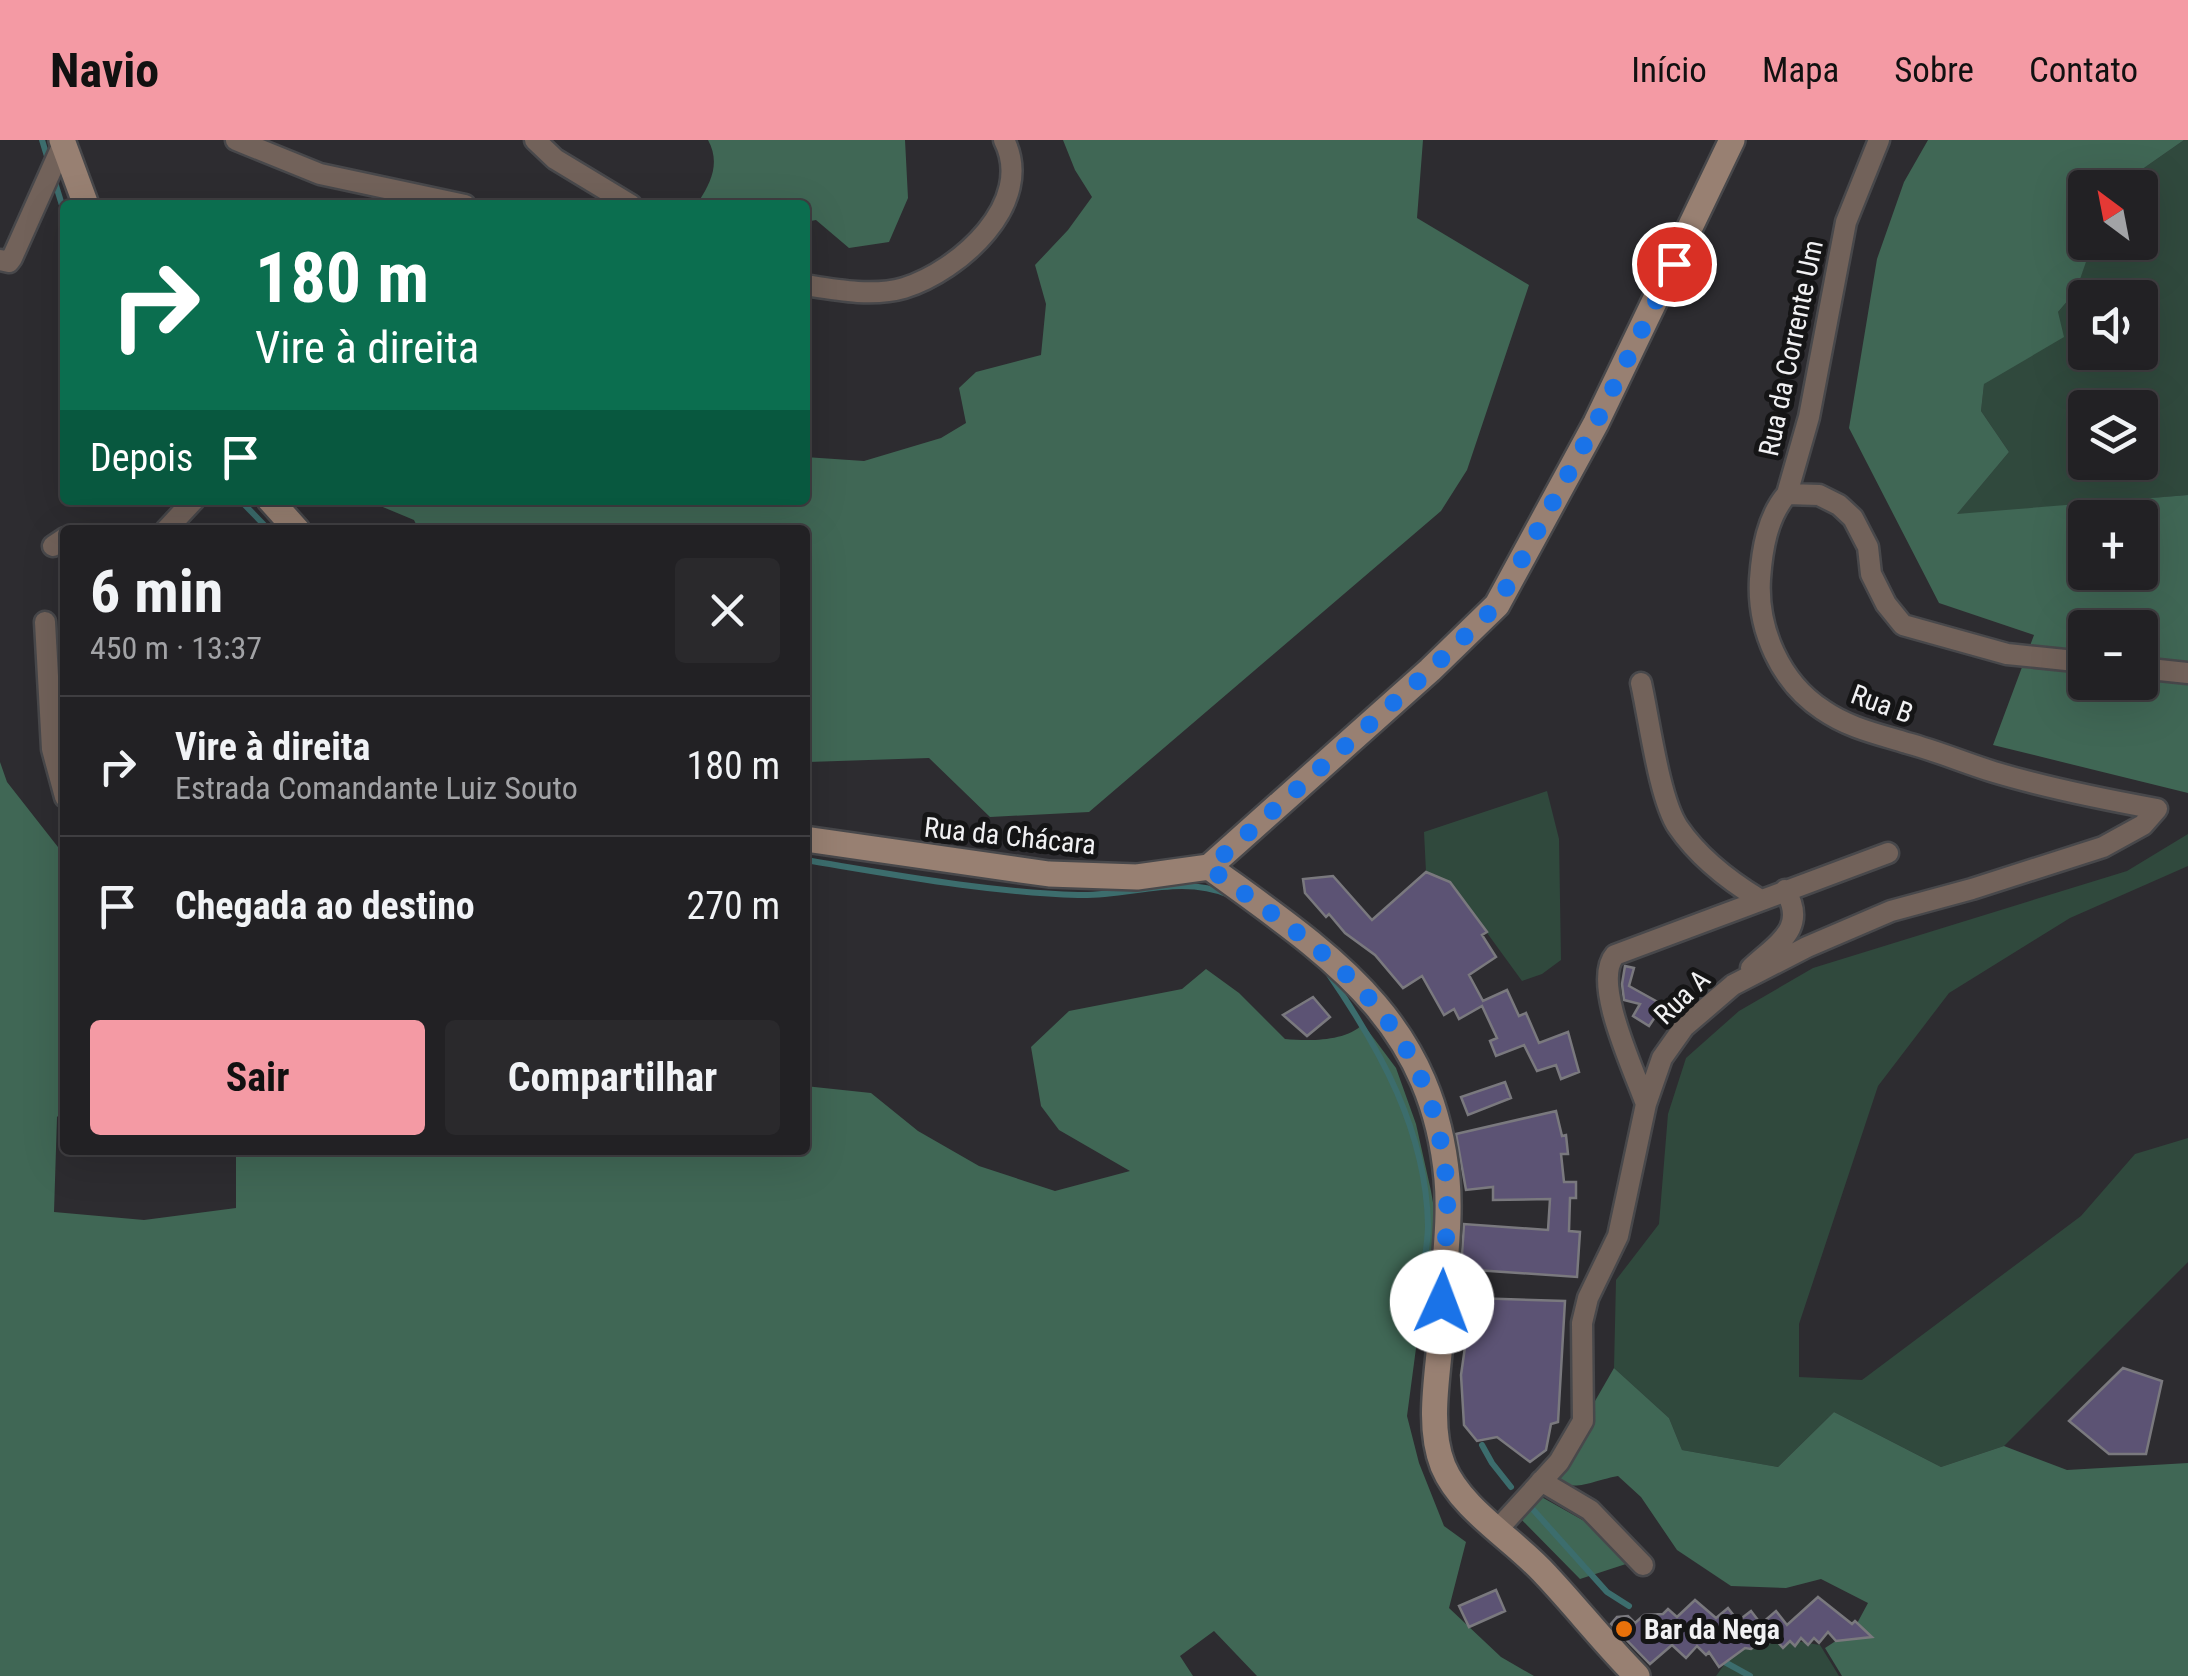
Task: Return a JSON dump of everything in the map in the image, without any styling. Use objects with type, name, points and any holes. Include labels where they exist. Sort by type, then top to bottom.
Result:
[{"type":"street","points":[[236,140],[320,174],[441,200]]},
{"type":"street","points":[[536,140],[555,159],[623,200]]},
{"type":"street","points":[[810,285],[865,292],[903,288],[943,270],[975,246],[996,220],[1013,167],[1004,140]]},
{"type":"street","points":[[1637,1676],[1548,1576],[1461,1496],[1441,1462],[1436,1412],[1447,1181],[1432,1104],[1421,1078],[1390,1021],[1353,978],[1306,938],[1209,868],[1497,605],[1596,423],[1732,140]]},
{"type":"street","name":"Rua da Corrente Um","points":[[1879,140],[1846,222],[1810,417],[1787,494],[1818,495],[1839,505],[1853,518],[1868,547],[1871,574],[1886,604],[1903,625],[2007,654],[2068,660]]},
{"type":"street","points":[[1865,172],[1895,140]]},
{"type":"street","points":[[63,142],[84,200]]},
{"type":"street","points":[[2,266],[12,258],[63,142]]},
{"type":"street","name":"Rua B","points":[[1787,494],[1779,502],[1768,530],[1759,603],[1775,654],[1794,686],[1821,710],[1866,732],[1990,771],[2068,792],[2157,809]]},
{"type":"street","points":[[171,525],[189,505]]},
{"type":"street","points":[[274,505],[292,525]]},
{"type":"street","points":[[45,622],[52,749],[60,779]]},
{"type":"street","points":[[2158,670],[2188,673]]},
{"type":"street","points":[[1642,683],[1659,772],[1675,824],[1729,881],[1759,900]]},
{"type":"street","name":"Rua A","points":[[1498,1528],[1572,1444],[1583,1421],[1582,1323],[1588,1298],[1618,1236],[1646,1104],[1662,1058],[1684,1027],[1733,985],[1807,947],[1891,911],[2103,847],[2144,825],[2157,809]]},
{"type":"street","name":"Rua da Chácara","points":[[810,841],[1049,874],[1137,877],[1209,868]]},
{"type":"street","points":[[1646,1104],[1606,986],[1609,962],[1615,955],[1888,852]]},
{"type":"street","points":[[1733,985],[1792,926],[1794,907],[1785,890]]},
{"type":"street","points":[[1541,1481],[1590,1510],[1643,1566]]},
{"type":"green space","points":[[708,140],[905,140],[908,198],[889,242],[849,248],[816,220],[810,221],[810,200],[700,200],[711,179],[712,148]]},
{"type":"green space","points":[[1063,140],[1423,140],[1417,218],[1529,285],[1467,470],[1441,511],[1089,812],[990,817],[929,758],[810,762],[810,525],[416,525],[414,520],[378,505],[810,505],[810,457],[864,461],[941,438],[966,423],[959,388],[976,372],[1041,355],[1046,304],[1035,265],[1092,197]]},
{"type":"green space","points":[[1928,140],[2184,140],[2141,170],[2068,170],[2068,260],[2091,260],[2086,262],[2080,280],[2068,280],[2068,300],[2058,312],[2064,337],[1984,384],[1981,411],[2009,452],[1957,514],[2068,505],[2068,590],[2158,590],[2158,500],[2127,500],[2188,495],[2188,793],[1993,745],[2034,635],[1939,603],[1849,428],[1877,259],[1904,182]]},
{"type":"green space","points":[[2188,140],[2188,495],[2068,500],[2068,505],[1956,515],[2009,452],[1981,411],[1984,384],[2068,300],[2068,370],[2158,370],[2158,280],[2080,280],[2086,261],[2158,260],[2158,170],[2141,170]]},
{"type":"green space","points":[[0,762],[7,782],[60,850],[60,1114],[54,1212],[144,1220],[236,1208],[236,1155],[810,1155],[810,1087],[871,1093],[918,1131],[979,1166],[1055,1191],[1130,1171],[1059,1130],[1041,1106],[1031,1047],[1069,1011],[1182,989],[1206,969],[1239,993],[1285,1039],[1337,1037],[1363,1024],[1396,1068],[1416,1124],[1437,1226],[1407,1416],[1419,1463],[1444,1526],[1466,1542],[1449,1608],[1501,1657],[1534,1676],[1257,1676],[1214,1631],[1180,1656],[1193,1676],[0,1676]]},
{"type":"green space","points":[[1547,791],[1559,839],[1561,960],[1542,974],[1522,981],[1450,882],[1426,872],[1424,832]]},
{"type":"green space","points":[[2188,834],[2188,866],[2070,918],[1949,993],[1878,1086],[1799,1324],[1799,1377],[1862,1380],[2081,1216],[2135,1154],[2188,1138],[2188,1262],[2004,1446],[1941,1467],[1834,1412],[1778,1467],[1682,1450],[1669,1418],[1614,1368],[1616,1280],[1659,1224],[1668,1114],[1686,1058],[1739,1011],[1813,968],[2127,871]]},
{"type":"green space","points":[[1614,1368],[1669,1418],[1682,1450],[1778,1467],[1834,1412],[1941,1467],[2004,1446],[2067,1470],[2188,1463],[2188,1676],[1842,1676],[1825,1648],[1854,1629],[1868,1603],[1821,1579],[1786,1588],[1731,1586],[1677,1550],[1641,1497],[1618,1476],[1577,1485],[1549,1481]]},
{"type":"green space","points":[[1538,1495],[1586,1522],[1629,1563],[1580,1579],[1518,1516]]},
{"type":"green space","points":[[1747,1633],[1820,1645],[1839,1676],[1716,1676]]},
{"type":"building","points":[[1426,872],[1450,882],[1487,932],[1482,935],[1496,957],[1469,975],[1483,1001],[1507,990],[1519,1016],[1526,1013],[1539,1043],[1568,1032],[1579,1072],[1561,1079],[1556,1065],[1537,1071],[1524,1045],[1496,1056],[1490,1041],[1497,1038],[1482,1006],[1459,1019],[1454,1009],[1444,1015],[1422,976],[1403,988],[1375,955],[1345,933],[1329,914],[1326,917],[1305,893],[1303,879],[1333,876],[1372,920]]},
{"type":"building","points":[[1625,966],[1634,968],[1629,986],[1663,1005],[1649,1026],[1633,1016],[1640,1004],[1624,1000]]},
{"type":"building","points":[[1313,997],[1330,1017],[1307,1036],[1283,1015]]},
{"type":"building","points":[[1505,1082],[1511,1098],[1468,1115],[1461,1097]]},
{"type":"building","points":[[1556,1111],[1562,1136],[1566,1135],[1568,1154],[1561,1154],[1564,1182],[1576,1182],[1576,1198],[1570,1198],[1569,1231],[1580,1232],[1577,1277],[1461,1269],[1464,1224],[1548,1230],[1550,1199],[1493,1200],[1493,1187],[1466,1190],[1456,1134]]},
{"type":"building","points":[[1472,1298],[1565,1301],[1558,1422],[1551,1424],[1546,1450],[1530,1462],[1497,1437],[1477,1441],[1464,1425],[1461,1375]]},
{"type":"building","points":[[2123,1368],[2162,1381],[2146,1454],[2109,1454],[2069,1421]]},
{"type":"building","points":[[1496,1590],[1505,1611],[1469,1627],[1459,1606]]},
{"type":"building","points":[[1818,1597],[1872,1637],[1836,1641],[1828,1632],[1819,1643],[1814,1638],[1808,1645],[1801,1638],[1795,1646],[1790,1641],[1783,1648],[1775,1639],[1763,1647],[1760,1643],[1745,1648],[1719,1667],[1709,1652],[1706,1655],[1697,1646],[1686,1658],[1672,1645],[1650,1664],[1611,1624],[1617,1617],[1628,1616],[1635,1623],[1644,1615],[1663,1614],[1668,1609],[1677,1617],[1695,1600],[1716,1618],[1728,1608],[1738,1621],[1751,1611],[1761,1624],[1776,1611],[1787,1625]]},
{"type":"waterway","points":[[42,140],[49,163]]},
{"type":"waterway","points":[[54,179],[60,200]]},
{"type":"waterway","points":[[245,505],[264,525]]},
{"type":"waterway","points":[[810,861],[941,882],[1044,893],[1097,895],[1192,886],[1229,895]]},
{"type":"waterway","points":[[1328,973],[1382,1061],[1419,1156],[1428,1232],[1422,1279]]},
{"type":"waterway","points":[[1482,1445],[1511,1487]]},
{"type":"waterway","points":[[1528,1504],[1607,1592],[1629,1606]]},
{"type":"waterway","points":[[1721,1660],[1750,1676]]},
{"type":"place","name":"Bar da Nega","points":[[1624,1629]]},
{"type":"route","points":[[1442,1302],[1447,1181],[1432,1104],[1408,1049],[1353,978],[1306,938],[1209,868],[1497,605],[1596,423],[1674,264]]}]
